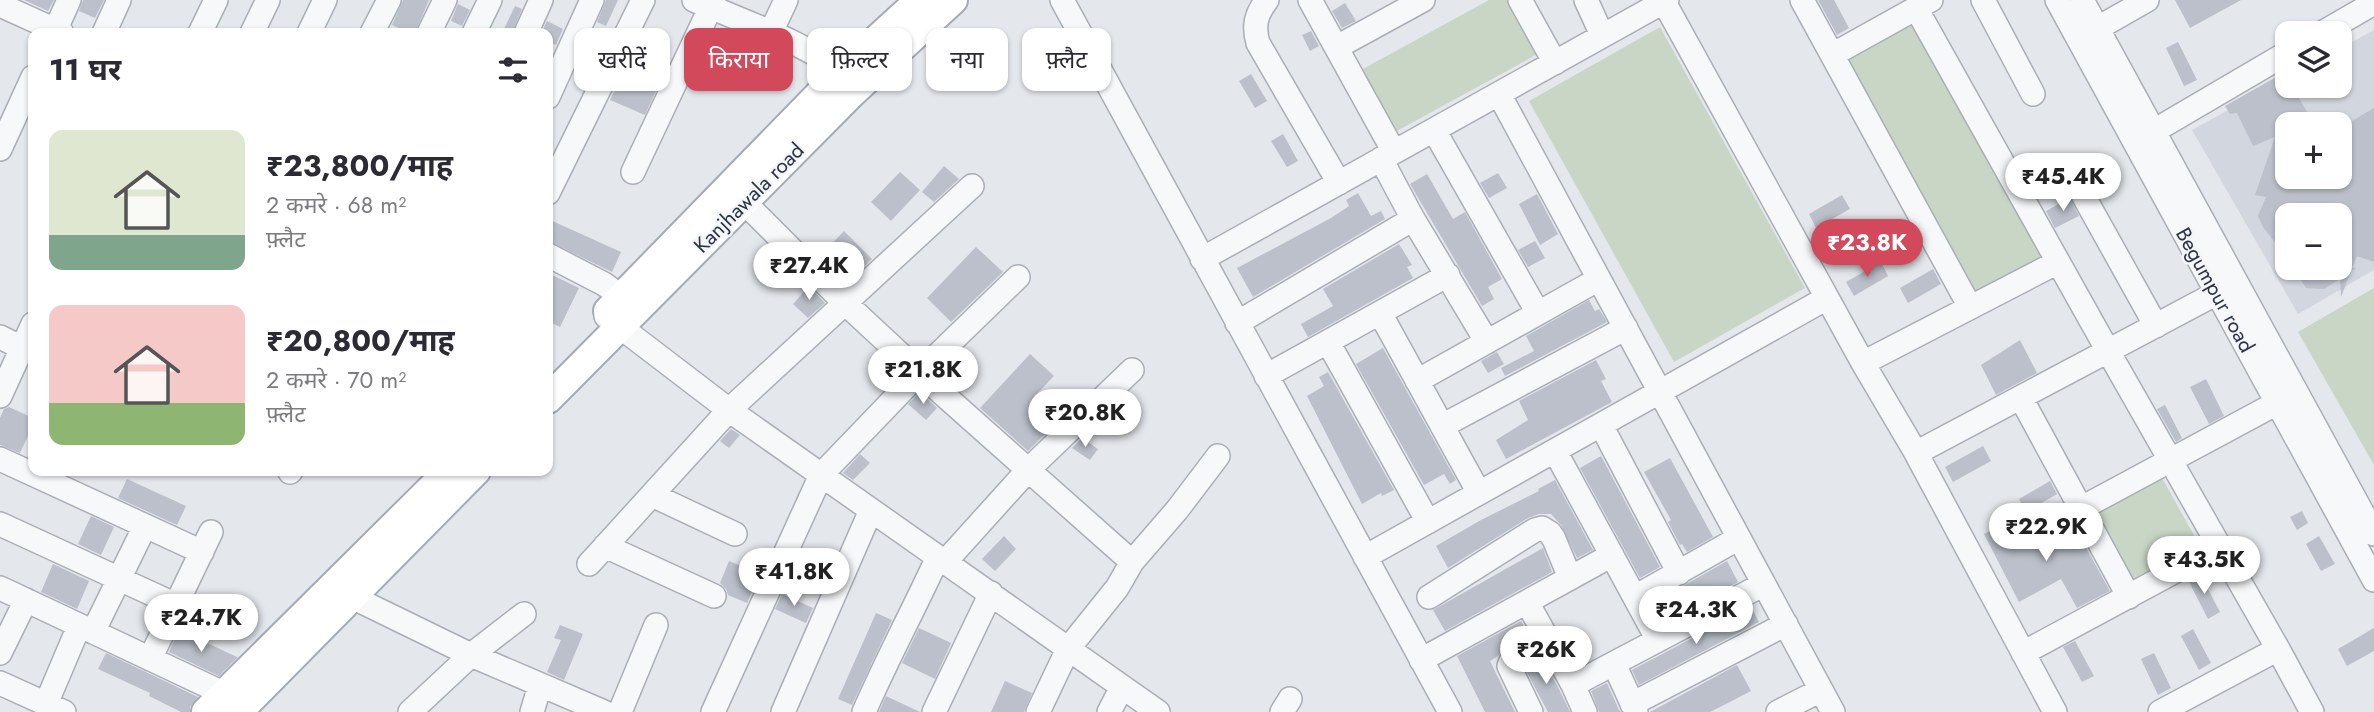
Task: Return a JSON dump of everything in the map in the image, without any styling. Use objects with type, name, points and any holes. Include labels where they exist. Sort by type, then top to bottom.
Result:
[{"type":"main road","name":"Kanjhawala road","points":[[896,28],[920,0]]},
{"type":"main road","name":"Kanjhawala road","points":[[912,32],[953,0]]},
{"type":"main road","name":"Kanjhawala road","points":[[553,393],[615,313],[839,91]]},
{"type":"main road","name":"Kanjhawala road","points":[[553,369],[744,202],[841,91]]},
{"type":"main road","points":[[344,589],[445,476]]},
{"type":"main road","points":[[223,706],[344,589],[471,476]]},
{"type":"street","points":[[58,28],[69,0]]},
{"type":"street","points":[[106,28],[119,0]]},
{"type":"street","points":[[202,28],[216,0]]},
{"type":"street","points":[[254,28],[268,0]]},
{"type":"street","points":[[311,28],[325,0]]},
{"type":"street","points":[[375,28],[389,0]]},
{"type":"street","points":[[431,28],[445,0]]},
{"type":"street","points":[[476,28],[489,0]]},
{"type":"street","points":[[528,28],[541,0]]},
{"type":"street","points":[[553,86],[592,0]]},
{"type":"street","points":[[553,183],[643,0]]},
{"type":"street","points":[[773,28],[786,0]]},
{"type":"street","points":[[1062,0],[1450,712]]},
{"type":"street","points":[[1267,0],[1255,21],[1258,43],[1339,183]]},
{"type":"street","points":[[1310,0],[1337,47],[1388,156],[1413,219],[1487,342]]},
{"type":"street","points":[[1337,47],[1423,0]]},
{"type":"street","points":[[1520,0],[1555,62]]},
{"type":"street","points":[[1586,0],[1602,35]]},
{"type":"street","points":[[1802,0],[1970,307]]},
{"type":"street","points":[[1983,0],[2033,94]]},
{"type":"street","name":"Begumpur road","points":[[2057,0],[2144,137],[2374,534]]},
{"type":"street","name":"Begumpur road","points":[[2082,0],[2098,29],[2144,137],[2217,293],[2374,580]]},
{"type":"street","points":[[2098,29],[2147,0]]},
{"type":"street","points":[[1202,259],[1665,1],[1863,363],[1916,453],[2055,712]]},
{"type":"street","points":[[633,172],[707,3],[762,28]]},
{"type":"street","points":[[2343,21],[2374,3]]},
{"type":"street","points":[[1832,55],[1923,4],[2058,262],[2312,712]]},
{"type":"street","points":[[10,5],[50,28]]},
{"type":"street","points":[[2144,137],[2275,60]]},
{"type":"street","points":[[0,149],[28,88]]},
{"type":"street","points":[[1499,94],[1833,712]]},
{"type":"street","points":[[1434,130],[1538,313]]},
{"type":"street","points":[[589,564],[729,410],[972,186]]},
{"type":"street","points":[[2083,195],[2156,326]]},
{"type":"street","points":[[744,202],[844,302],[1132,562]]},
{"type":"street","points":[[1237,323],[1413,219]]},
{"type":"street","points":[[553,258],[604,284],[615,313],[729,410],[1158,712]]},
{"type":"street","points":[[1863,363],[2058,262]]},
{"type":"street","points":[[1266,376],[1448,275]]},
{"type":"street","points":[[713,712],[821,475],[920,372],[1018,277]]},
{"type":"street","points":[[1418,381],[1599,279]]},
{"type":"street","points":[[1916,453],[2217,293]]},
{"type":"street","points":[[1365,557],[1827,298]]},
{"type":"street","points":[[1380,313],[1479,493]]},
{"type":"street","points":[[1442,426],[1626,328]]},
{"type":"street","points":[[0,396],[28,335]]},
{"type":"street","points":[[0,337],[22,348]]},
{"type":"street","points":[[1328,342],[1428,522]]},
{"type":"street","points":[[864,712],[891,650],[942,560],[1028,470],[1132,370]]},
{"type":"street","points":[[2021,398],[2129,597]]},
{"type":"street","points":[[2080,509],[2277,403]]},
{"type":"street","points":[[1601,425],[1679,573]]},
{"type":"street","points":[[1555,451],[1658,640]]},
{"type":"street","points":[[1038,712],[1068,649],[1117,588],[1132,562],[1177,510],[1218,456]]},
{"type":"street","points":[[0,459],[28,472]]},
{"type":"street","points":[[37,476],[145,526],[206,542],[150,659]]},
{"type":"street","points":[[652,495],[735,534]]},
{"type":"street","points":[[783,712],[871,510]]},
{"type":"street","points":[[0,524],[176,605]]},
{"type":"street","points":[[0,683],[55,708],[86,629],[121,578],[145,526]]},
{"type":"street","points":[[1429,597],[1542,528],[1554,538],[1570,578]]},
{"type":"street","points":[[1635,597],[1739,538]]},
{"type":"street","points":[[605,546],[713,596]]},
{"type":"street","points":[[2023,653],[2220,547]]},
{"type":"street","points":[[1421,660],[1612,555]]},
{"type":"street","points":[[1573,685],[1764,584]]},
{"type":"street","points":[[0,588],[150,659],[223,706]]},
{"type":"street","points":[[344,589],[471,655],[604,712]]},
{"type":"street","points":[[934,712],[991,593]]},
{"type":"street","points":[[0,653],[26,600]]},
{"type":"street","points":[[1527,602],[1585,712]]},
{"type":"street","points":[[410,712],[471,655],[524,614]]},
{"type":"street","points":[[1614,664],[1634,708],[1786,624]]},
{"type":"street","points":[[621,712],[656,625]]},
{"type":"street","points":[[1531,712],[1509,666],[1513,656],[1545,635]]},
{"type":"street","points":[[2160,712],[2278,649]]},
{"type":"street","points":[[533,712],[540,685]]},
{"type":"street","points":[[1110,712],[1122,687]]},
{"type":"street","points":[[1778,712],[1821,690]]},
{"type":"shaded area","points":[[2374,30],[2374,270],[2298,314],[2278,280],[2352,280],[2352,203],[2275,203],[2275,274],[2192,130],[2275,85],[2275,98],[2352,98],[2352,42]]},
{"type":"green space","points":[[1489,0],[1507,0],[1536,55],[1395,132],[1361,70]]},
{"type":"green space","points":[[1914,21],[2044,258],[1977,296],[1846,59]]},
{"type":"green space","points":[[1660,27],[1805,288],[1674,362],[1529,101]]},
{"type":"green space","points":[[2374,288],[2374,465],[2298,332]]},
{"type":"green space","points":[[2161,476],[2201,548],[2134,585],[2094,513]]},
{"type":"building","points":[[24,0],[54,0],[48,11]]},
{"type":"building","points":[[83,0],[104,0],[95,18],[79,11]]},
{"type":"building","points":[[403,0],[429,0],[417,28],[398,28],[392,25]]},
{"type":"building","points":[[606,0],[618,0],[606,26],[597,22]]},
{"type":"building","points":[[1818,0],[1834,0],[1849,28],[1837,35]]},
{"type":"building","points":[[2175,0],[2241,0],[2190,28]]},
{"type":"building","points":[[1345,3],[1356,21],[1342,28],[1332,11]]},
{"type":"building","points":[[458,4],[470,10],[462,26],[451,21]]},
{"type":"building","points":[[515,6],[522,9],[514,28],[504,28]]},
{"type":"building","points":[[547,21],[563,29],[556,45],[553,44],[553,28],[544,28]]},
{"type":"building","points":[[1311,31],[1319,46],[1310,51],[1302,35]]},
{"type":"building","points":[[2178,42],[2197,80],[2184,86],[2166,48]]},
{"type":"building","points":[[1251,74],[1267,101],[1255,108],[1239,81]]},
{"type":"building","points":[[2275,78],[2275,98],[2299,98],[2307,112],[2275,112],[2275,137],[2253,146],[2237,113],[2230,114],[2225,106]]},
{"type":"building","points":[[614,91],[656,91],[645,115],[610,100]]},
{"type":"building","points":[[2374,108],[2374,262],[2357,256],[2352,268],[2352,203],[2275,203],[2275,242],[2258,216],[2266,197],[2255,195],[2275,137],[2275,189],[2352,189],[2352,121]]},
{"type":"building","points":[[1283,134],[1298,161],[1287,167],[1271,141]]},
{"type":"building","points":[[944,166],[959,179],[934,202],[922,192]]},
{"type":"building","points":[[900,172],[920,190],[891,221],[871,202]]},
{"type":"building","points":[[1498,173],[1507,188],[1489,198],[1480,183]]},
{"type":"building","points":[[1427,174],[1453,219],[1465,212],[1502,279],[1488,287],[1494,299],[1482,306],[1410,184]]},
{"type":"building","points":[[1358,193],[1371,216],[1381,211],[1385,219],[1253,297],[1237,268],[1331,218],[1349,206],[1346,200]]},
{"type":"building","points":[[1537,194],[1558,234],[1540,245],[1519,204]]},
{"type":"building","points":[[1842,195],[1850,209],[1816,228],[1809,214]]},
{"type":"building","points":[[2070,198],[2079,216],[2055,228],[2046,211]]},
{"type":"building","points":[[553,221],[621,252],[612,272],[553,243]]},
{"type":"building","points":[[844,231],[872,259],[845,284],[819,257]]},
{"type":"building","points":[[1535,241],[1545,258],[1528,267],[1518,250]]},
{"type":"building","points":[[1399,244],[1412,265],[1407,267],[1413,278],[1308,337],[1301,324],[1333,306],[1323,289]]},
{"type":"building","points":[[976,247],[1003,272],[951,322],[927,298]]},
{"type":"building","points":[[1881,262],[1888,276],[1854,296],[1846,282]]},
{"type":"building","points":[[1933,269],[1941,284],[1908,303],[1900,288]]},
{"type":"building","points":[[553,275],[579,288],[560,327],[553,324]]},
{"type":"building","points":[[2301,280],[2338,280],[2324,289],[2306,288]]},
{"type":"building","points":[[2340,280],[2348,280],[2341,297]]},
{"type":"building","points":[[809,286],[825,303],[808,318],[793,304]]},
{"type":"building","points":[[1589,300],[1595,311],[1599,309],[1607,322],[1505,376],[1501,368],[1534,351],[1526,336]]},
{"type":"building","points":[[2020,340],[2037,373],[1996,395],[1981,365]]},
{"type":"building","points":[[1383,348],[1456,480],[1450,484],[1444,474],[1424,485],[1356,364]]},
{"type":"building","points":[[1497,352],[1504,364],[1488,373],[1481,361]]},
{"type":"building","points":[[1030,354],[1054,376],[1035,396],[1054,413],[1042,427],[1047,432],[1028,451],[980,408]]},
{"type":"building","points":[[1596,360],[1606,379],[1601,381],[1612,402],[1506,459],[1496,440],[1528,420],[1519,401]]},
{"type":"building","points":[[1328,372],[1394,490],[1382,496],[1381,493],[1362,504],[1307,396],[1324,386],[1319,377]]},
{"type":"building","points":[[2206,379],[2224,416],[2209,424],[2190,387]]},
{"type":"building","points":[[920,392],[937,408],[926,420],[908,404]]},
{"type":"building","points":[[2165,405],[2182,438],[2176,442],[2157,409]]},
{"type":"building","points":[[9,407],[28,416],[28,436],[20,453],[0,445],[0,418],[4,409]]},
{"type":"building","points":[[731,429],[740,435],[729,448],[720,441]]},
{"type":"building","points":[[1082,438],[1098,449],[1090,460],[1072,448]]},
{"type":"building","points":[[1983,446],[1991,461],[1953,482],[1945,467]]},
{"type":"building","points":[[860,454],[870,463],[853,480],[843,473]]},
{"type":"building","points":[[1601,456],[1660,567],[1640,578],[1580,468]]},
{"type":"building","points":[[1670,458],[1713,537],[1687,552],[1682,544],[1680,545],[1668,522],[1671,520],[1644,472]]},
{"type":"building","points":[[127,479],[186,506],[177,525],[118,498]]},
{"type":"building","points":[[1555,480],[1593,550],[1577,558],[1561,525],[1551,514],[1539,514],[1528,518],[1448,568],[1436,546]]},
{"type":"building","points":[[2050,481],[2057,494],[2026,512],[2019,499]]},
{"type":"building","points":[[2302,511],[2308,523],[2297,530],[2290,517]]},
{"type":"building","points":[[91,516],[114,527],[101,555],[78,544]]},
{"type":"building","points":[[2018,517],[2034,545],[2073,524],[2110,591],[2077,608],[2061,579],[2019,602],[1984,534]]},
{"type":"building","points":[[1004,536],[1016,549],[995,571],[982,559]]},
{"type":"building","points":[[2319,536],[2335,564],[2321,571],[2306,544]]},
{"type":"building","points":[[1543,548],[1552,572],[1445,631],[1433,610]]},
{"type":"building","points":[[729,561],[760,574],[747,603],[728,595],[720,583]]},
{"type":"building","points":[[1727,561],[1738,582],[1665,621],[1655,602]]},
{"type":"building","points":[[53,564],[89,581],[77,609],[41,592]]},
{"type":"building","points":[[2200,574],[2220,612],[2208,619],[2188,580]]},
{"type":"building","points":[[782,594],[813,608],[806,623],[775,609]]},
{"type":"building","points":[[1751,607],[1759,622],[1639,685],[1632,670]]},
{"type":"building","points":[[876,613],[892,620],[852,705],[838,699]]},
{"type":"building","points":[[1521,621],[1526,630],[1510,640],[1498,656],[1490,661],[1515,712],[1485,712],[1457,656]]},
{"type":"building","points":[[560,625],[583,634],[564,680],[547,672],[561,640],[554,638]]},
{"type":"building","points":[[919,628],[951,643],[935,679],[902,663]]},
{"type":"building","points":[[2374,628],[2374,651],[2347,666],[2338,649]]},
{"type":"building","points":[[2193,629],[2211,663],[2199,670],[2181,636]]},
{"type":"building","points":[[179,630],[237,658],[219,676],[169,652]]},
{"type":"building","points":[[2075,641],[2094,676],[2082,682],[2063,647]]},
{"type":"building","points":[[106,653],[198,697],[190,707],[190,712],[181,712],[149,696],[150,693],[98,669]]},
{"type":"building","points":[[2154,653],[2171,688],[2158,695],[2141,659]]},
{"type":"building","points":[[1540,654],[1570,712],[1548,712],[1533,684],[1524,666]]},
{"type":"building","points":[[1737,665],[1751,691],[1710,712],[1650,712]]},
{"type":"building","points":[[1005,681],[1032,693],[1024,712],[991,712]]},
{"type":"building","points":[[1607,683],[1621,712],[1599,712],[1591,691]]},
{"type":"building","points":[[886,696],[920,712],[879,712]]}]
